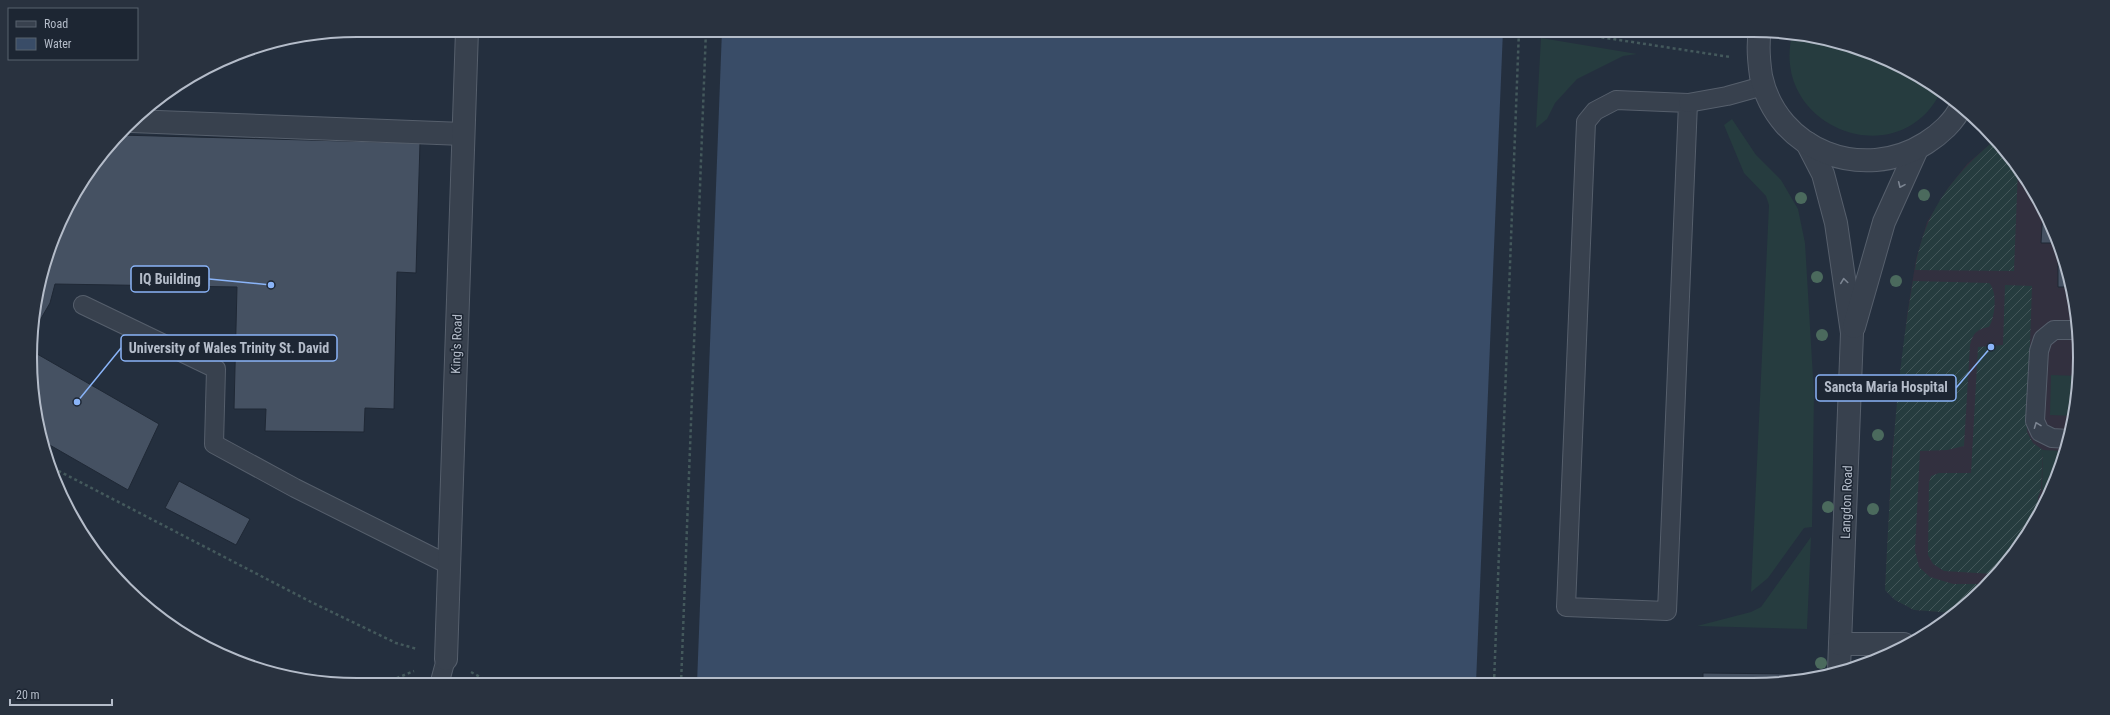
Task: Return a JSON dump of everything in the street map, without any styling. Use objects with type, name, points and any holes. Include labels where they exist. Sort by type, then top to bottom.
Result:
[{"type":"street","name":"King's Road","points":[[446,658],[467,37]]},
{"type":"street","points":[[1760,37],[1758,62],[1764,86],[1775,110],[1789,129],[1807,143],[1832,156],[1861,162],[1890,159],[1917,149],[1934,139],[1958,112]]},
{"type":"street","points":[[141,121],[464,134]]},
{"type":"street","name":"Langdon Road","points":[[1807,143],[1823,174],[1836,223],[1852,334],[1839,666]]},
{"type":"street","name":"Langdon Road","points":[[1852,334],[1884,222],[1917,149]]},
{"type":"street","points":[[1840,644],[1896,644]]},
{"type":"lane","points":[[1688,103],[1667,611],[1566,607],[1586,122],[1595,111],[1616,100],[1688,103],[1727,96],[1764,86]]},
{"type":"lane","points":[[83,305],[216,370],[214,444],[295,488],[449,565]]},
{"type":"lane","points":[[2062,439],[2052,438],[2040,432],[2035,421],[2038,352],[2043,339],[2054,330],[2071,330]]},
{"type":"lane","points":[[441,678],[446,658]]},
{"type":"lane","points":[[446,658],[447,678]]},
{"type":"path","points":[[681,678],[706,37]]},
{"type":"path","points":[[1494,678],[1519,37]]},
{"type":"path","points":[[1599,37],[1758,62]]},
{"type":"path","points":[[57,470],[311,602],[396,643],[446,658]]},
{"type":"shaded area","points":[[1991,144],[2007,162],[2019,179],[2049,235],[2062,275],[2070,316],[2073,358],[2070,399],[2062,440],[2049,480],[2030,518],[2007,553],[1979,584],[1947,612],[1914,610],[1895,600],[1885,590],[1892,452],[1907,315],[1916,259],[1927,222],[1948,188],[1967,164]]},
{"type":"green space","points":[[1541,38],[1637,54],[1623,56],[1577,79],[1555,103],[1547,119],[1536,128]]},
{"type":"green space","points":[[1792,40],[1815,43],[1856,54],[1875,61],[1913,80],[1938,96],[1922,117],[1897,132],[1870,136],[1843,130],[1819,116],[1800,95],[1790,68]]},
{"type":"green space","points":[[1732,119],[1756,155],[1781,180],[1798,209],[1805,243],[1814,394],[1812,527],[1804,528],[1768,578],[1751,592],[1769,205],[1766,196],[1744,173],[1724,125]]},
{"type":"green space","points":[[1991,144],[2018,177],[2014,271],[1915,270],[1919,249],[1925,231],[1942,197],[1966,167]]},
{"type":"green space","points":[[1913,281],[1989,283],[1994,292],[1995,305],[1991,323],[1989,327],[1976,332],[1970,345],[1964,446],[1947,450],[1920,451],[1915,550],[1919,567],[1930,577],[1953,584],[1979,584],[1947,612],[1914,610],[1895,600],[1885,590],[1894,435],[1907,319]]},
{"type":"green space","points":[[2005,285],[2032,286],[2027,432],[2033,443],[2043,450],[2041,490],[2038,497],[2038,503],[2019,536],[2007,553],[1989,574],[1944,571],[1933,564],[1928,555],[1929,483],[1931,476],[1939,473],[1971,473],[1978,347],[2003,345]]},
{"type":"green space","points":[[2051,375],[2072,376],[2068,416],[2050,415]]},
{"type":"green space","points":[[2043,450],[2059,451],[2049,480],[2044,490],[2042,490]]},
{"type":"green space","points":[[1811,537],[1807,629],[1697,626],[1751,612],[1761,607]]},
{"type":"water","points":[[722,37],[1503,37],[1476,678],[697,678]]},
{"type":"building","points":[[127,135],[420,143],[416,273],[397,272],[394,409],[365,408],[364,432],[265,431],[266,409],[234,409],[237,287],[55,284],[50,303],[40,321],[43,295],[54,254],[61,235],[91,179],[103,162]]},
{"type":"building","points":[[2042,221],[2052,243],[2041,243]]},
{"type":"building","points":[[2058,261],[2065,287],[2058,287]]},
{"type":"building","points":[[37,354],[159,424],[128,490],[49,445],[43,420],[40,399]]},
{"type":"building","points":[[179,481],[250,519],[236,545],[165,508]]},
{"type":"building","points":[[1703,673],[1790,674],[1790,675],[1752,678],[1703,678]]},
{"type":"place","name":"IQ Building","points":[[271,285]]},
{"type":"place","name":"Sancta Maria Hospital","points":[[1991,347]]},
{"type":"place","name":"University of Wales Trinity St. David","points":[[77,402]]}]
